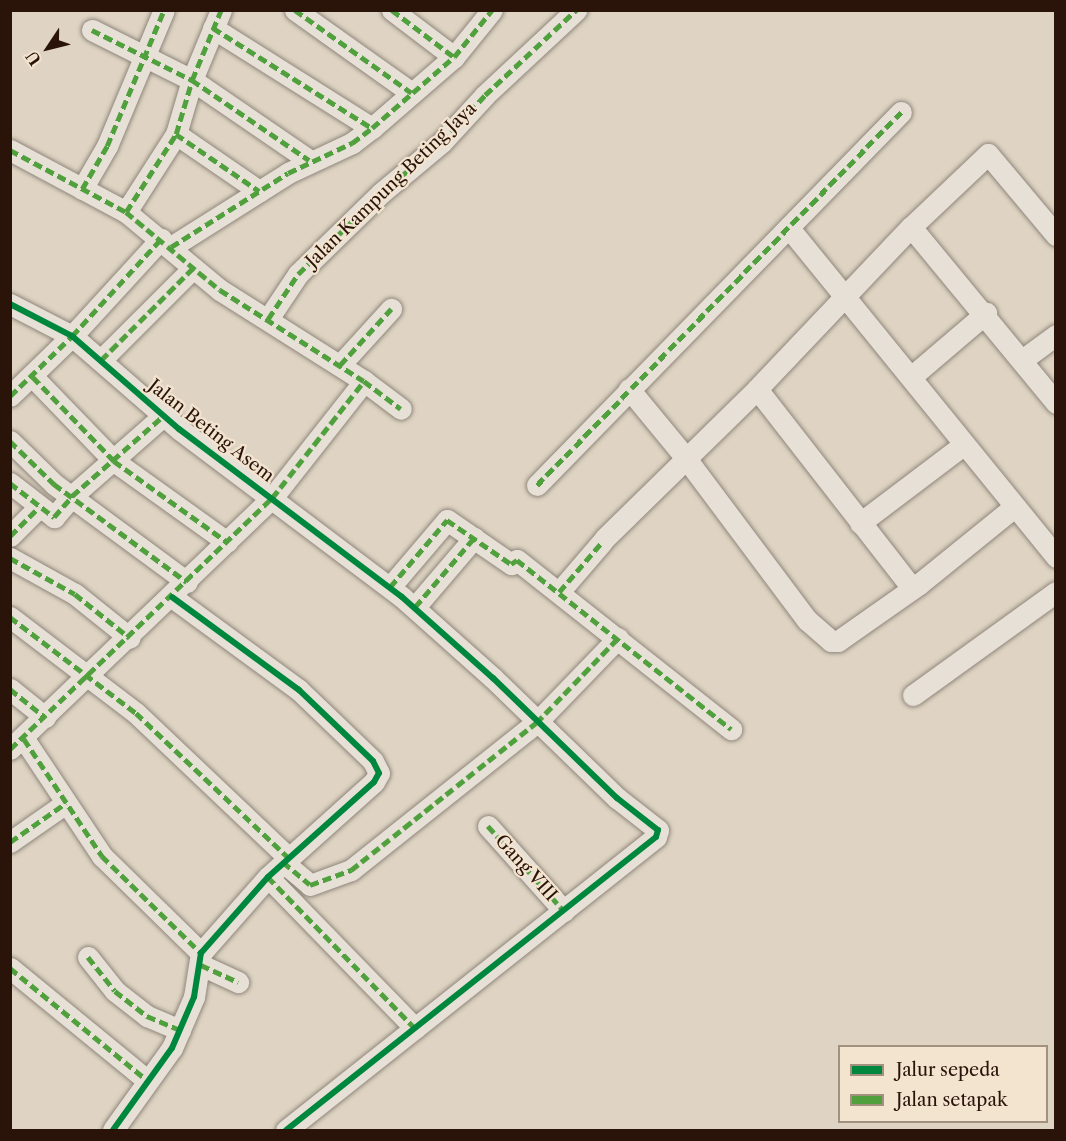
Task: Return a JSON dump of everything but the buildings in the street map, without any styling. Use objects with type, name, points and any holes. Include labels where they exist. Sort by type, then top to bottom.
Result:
[{"type":"street","points":[[82,189],[107,146],[164,10]]},
{"type":"street","points":[[295,10],[412,93]]},
{"type":"street","points":[[392,10],[454,57]]},
{"type":"street","points":[[227,542],[114,461],[18,386],[166,243],[309,160],[352,143],[454,57],[492,10]]},
{"type":"street","name":"Jalan Kampung Beting Jaya","points":[[268,319],[293,280],[315,257],[442,142],[485,95],[576,10]]},
{"type":"street","points":[[126,212],[176,134],[192,80],[217,19],[372,128]]},
{"type":"street","points":[[92,30],[192,80],[309,160]]},
{"type":"street","points":[[537,485],[902,112]]},
{"type":"street","points":[[176,134],[259,191]]},
{"type":"street","points":[[10,150],[126,212],[166,243],[193,268],[364,381],[401,409]]},
{"type":"street","points":[[559,592],[603,540],[685,457],[762,384],[847,297],[911,226],[988,154],[1056,235]]},
{"type":"street","points":[[911,226],[986,314],[1056,403]]},
{"type":"street","points":[[789,228],[1056,557]]},
{"type":"street","points":[[101,360],[193,268]]},
{"type":"street","name":"Jalan Beting Asem","points":[[10,304],[72,336],[163,416],[390,587],[494,678],[536,723],[658,831],[656,837],[564,910]]},
{"type":"street","points":[[340,365],[391,309]]},
{"type":"street","points":[[910,377],[986,314]]},
{"type":"street","points":[[1022,360],[1056,335]]},
{"type":"street","points":[[238,982],[201,959],[125,881],[66,803],[17,744],[87,674],[130,638],[272,498],[364,381]]},
{"type":"street","points":[[762,384],[866,519],[911,587]]},
{"type":"street","points":[[629,389],[685,457],[807,620],[826,638],[838,641],[1014,507]]},
{"type":"street","points":[[10,483],[54,517],[72,496],[163,416]]},
{"type":"street","points":[[10,441],[54,484],[72,496],[179,590],[299,690],[373,761],[379,773],[365,790],[268,877],[201,959],[194,997],[172,1048],[147,1080],[113,1131]]},
{"type":"street","points":[[866,519],[963,445]]},
{"type":"street","points":[[10,536],[39,507]]},
{"type":"street","points":[[390,587],[443,521],[447,520],[511,564],[517,560],[731,729]]},
{"type":"street","points":[[415,608],[474,538]]},
{"type":"street","points":[[10,558],[75,594],[130,638]]},
{"type":"street","points":[[913,695],[1056,592]]},
{"type":"street","points":[[10,617],[136,713],[310,885],[351,870],[536,723],[618,638]]},
{"type":"street","points":[[10,689],[45,717]]},
{"type":"street","points":[[10,842],[66,803]]},
{"type":"street","name":"Gang VIII","points":[[488,826],[564,910]]},
{"type":"street","points":[[268,877],[415,1028]]},
{"type":"street","points":[[286,1131],[564,910]]},
{"type":"street","points":[[88,957],[115,991],[139,1009],[180,1030]]},
{"type":"street","points":[[10,968],[147,1080]]},
{"type":"marked path","points":[[82,189],[107,146],[164,10]]},
{"type":"marked path","points":[[126,212],[176,134],[192,80],[221,10]]},
{"type":"marked path","points":[[295,10],[412,93]]},
{"type":"marked path","points":[[392,10],[454,57]]},
{"type":"marked path","points":[[171,247],[288,173],[352,143],[454,57],[492,10]]},
{"type":"marked path","points":[[268,319],[298,274],[381,193],[442,142],[485,95],[576,10]]},
{"type":"marked path","points":[[213,28],[372,128]]},
{"type":"marked path","points":[[92,30],[192,80],[309,160]]},
{"type":"marked path","points":[[537,485],[901,112]]},
{"type":"marked path","points":[[176,134],[259,191]]},
{"type":"marked path","points":[[10,150],[126,212],[220,290],[364,381],[401,409]]},
{"type":"marked path","points":[[10,396],[72,336],[161,239]]},
{"type":"marked path","points":[[101,360],[193,268]]},
{"type":"marked path","points":[[340,365],[391,309]]},
{"type":"marked path","points":[[33,377],[114,461],[227,542]]},
{"type":"marked path","points":[[10,749],[272,498],[364,381]]},
{"type":"marked path","points":[[10,483],[54,517],[72,496],[163,416]]},
{"type":"marked path","points":[[10,441],[54,484],[187,582]]},
{"type":"marked path","points":[[10,536],[39,507]]},
{"type":"marked path","points":[[390,587],[447,520],[511,564],[517,560],[731,729]]},
{"type":"marked path","points":[[415,607],[474,538]]},
{"type":"marked path","points":[[559,592],[602,542]]},
{"type":"marked path","points":[[10,558],[75,594],[130,638]]},
{"type":"marked path","points":[[10,617],[136,713],[288,857]]},
{"type":"marked path","points":[[283,862],[310,885],[351,870],[536,723],[618,638]]},
{"type":"marked path","points":[[10,689],[45,717]]},
{"type":"marked path","points":[[24,739],[102,856],[201,953]]},
{"type":"marked path","points":[[10,842],[66,803]]},
{"type":"marked path","points":[[488,826],[564,911]]},
{"type":"marked path","points":[[268,877],[415,1028]]},
{"type":"marked path","points":[[88,957],[115,991],[147,1016],[180,1030]]},
{"type":"marked path","points":[[201,965],[238,982]]},
{"type":"marked path","points":[[10,968],[147,1080]]},
{"type":"cycle path","points":[[10,304],[72,336],[179,429],[402,597],[493,678],[617,798],[658,830],[656,837],[286,1130]]},
{"type":"cycle path","points":[[113,1130],[172,1048],[194,997],[201,953],[268,877],[374,782],[379,773],[373,761],[299,690],[172,597]]}]
